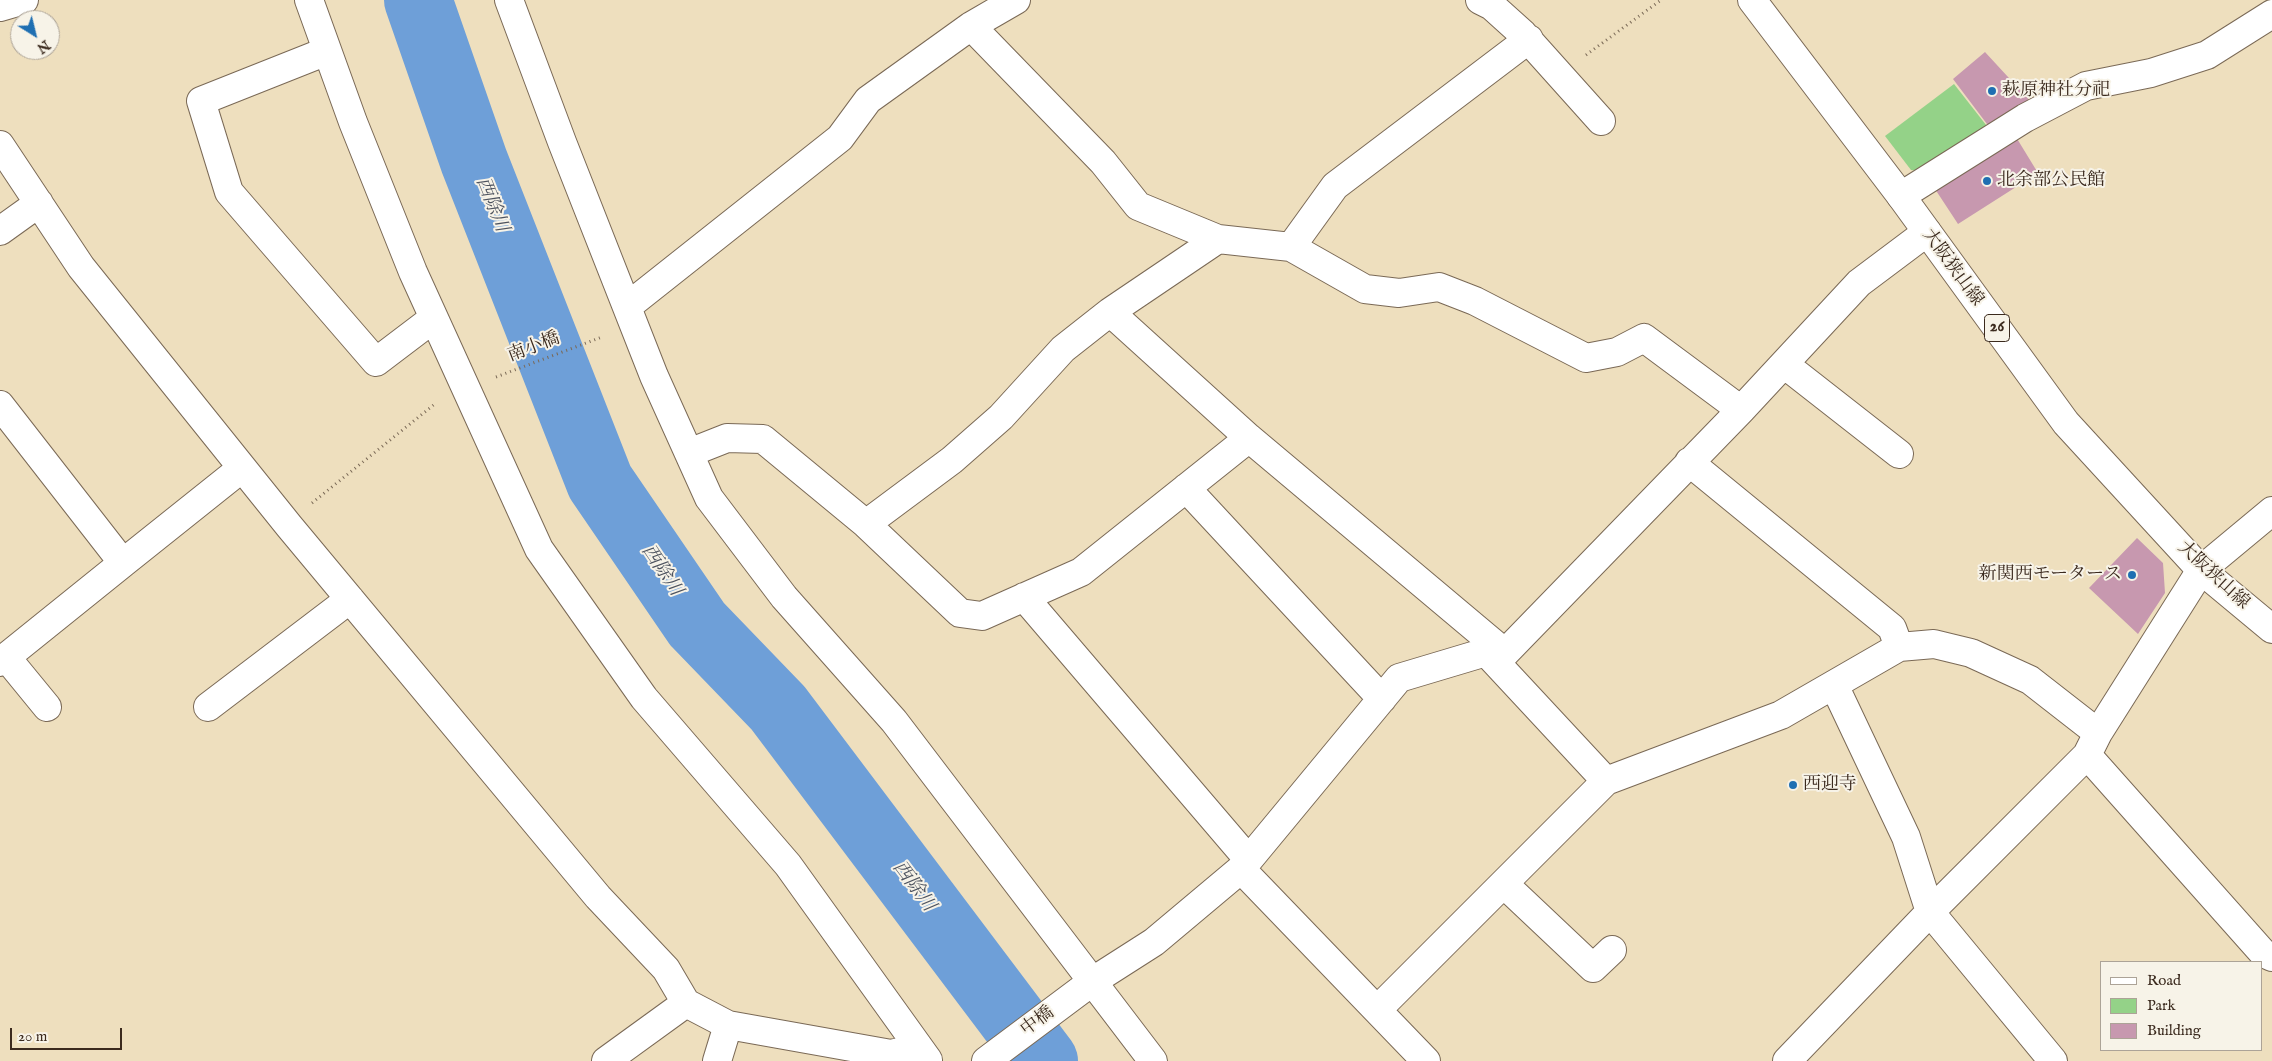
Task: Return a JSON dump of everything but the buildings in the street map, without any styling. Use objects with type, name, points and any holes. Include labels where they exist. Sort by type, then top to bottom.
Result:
[{"type":"street","points":[[0,8],[24,0]]},
{"type":"street","points":[[310,0],[360,140],[434,318],[539,549],[644,698],[788,865],[923,1054]]},
{"type":"street","points":[[508,0],[654,376],[709,498],[784,597],[894,721],[1153,1061]]},
{"type":"street","points":[[628,306],[840,138],[868,100],[971,26],[1016,0]]},
{"type":"street","points":[[1480,0],[1492,6],[1529,40],[1600,121]]},
{"type":"street","name":"大阪狭山線","points":[[1752,0],[1901,196],[2066,423],[2201,570],[2272,629]]},
{"type":"street","points":[[1901,196],[2024,118],[2086,86],[2151,73],[2206,55],[2272,14]]},
{"type":"street","points":[[971,26],[1103,162],[1138,206],[1218,239],[1291,247],[1365,289],[1399,293],[1439,287],[1475,301],[1586,358],[1616,352],[1644,338],[1741,410]]},
{"type":"street","points":[[1291,247],[1335,186],[1529,40]]},
{"type":"street","points":[[328,51],[201,101],[229,192],[376,362],[434,318]]},
{"type":"street","points":[[0,145],[81,267],[289,526],[598,897],[666,969],[686,1003],[728,1024],[865,1055],[923,1054]]},
{"type":"street","points":[[0,231],[39,203]]},
{"type":"street","points":[[1495,652],[1741,410],[1859,283],[1926,232]]},
{"type":"street","points":[[866,524],[952,460],[1001,417],[1063,349],[1110,312],[1218,239]]},
{"type":"street","points":[[1110,312],[1249,438],[1495,652],[1606,781]]},
{"type":"street","points":[[1784,364],[1899,454]]},
{"type":"street","points":[[0,405],[123,563]]},
{"type":"street","points":[[689,453],[727,438],[763,439],[866,524],[960,614],[982,616],[1081,572],[1249,438]]},
{"type":"street","points":[[1689,462],[1892,628],[1899,647]]},
{"type":"street","points":[[47,707],[3,660],[242,468]]},
{"type":"street","points":[[1186,488],[1382,699]]},
{"type":"street","points":[[1787,1061],[2092,744],[2201,570],[2272,511]]},
{"type":"street","points":[[1024,597],[1244,864],[1426,1061]]},
{"type":"street","points":[[208,707],[350,599]]},
{"type":"street","points":[[1377,1010],[1606,781],[1781,715],[1899,647],[1934,644],[1971,653],[2030,680],[2092,744],[2263,953],[2272,957]]},
{"type":"street","name":"中橋","points":[[986,1061],[1092,982],[1154,942],[1244,864],[1399,678],[1495,652]]},
{"type":"street","points":[[1834,685],[1906,837],[1930,912],[2053,1061]]},
{"type":"street","points":[[1504,884],[1593,968],[1612,950]]},
{"type":"street","points":[[606,1061],[686,1003]]},
{"type":"street","points":[[717,1061],[728,1024]]},
{"type":"path","points":[[1560,75],[1661,0]]},
{"type":"path","name":"南小橋","points":[[289,526],[306,508],[464,385],[604,336]]},
{"type":"green space","points":[[1954,84],[1990,130],[1926,172],[1911,170],[1885,136]]},
{"type":"waterway","name":"西除川","points":[[418,0],[474,161],[600,482],[697,624],[778,708],[1044,1061]]},
{"type":"place","name":"萩原神社分祀","points":[[1992,91]]},
{"type":"place","name":"北余部公民館","points":[[1987,181]]},
{"type":"place","name":"新関西モータース","points":[[2132,575]]},
{"type":"place","name":"西迎寺","points":[[1793,785]]}]
